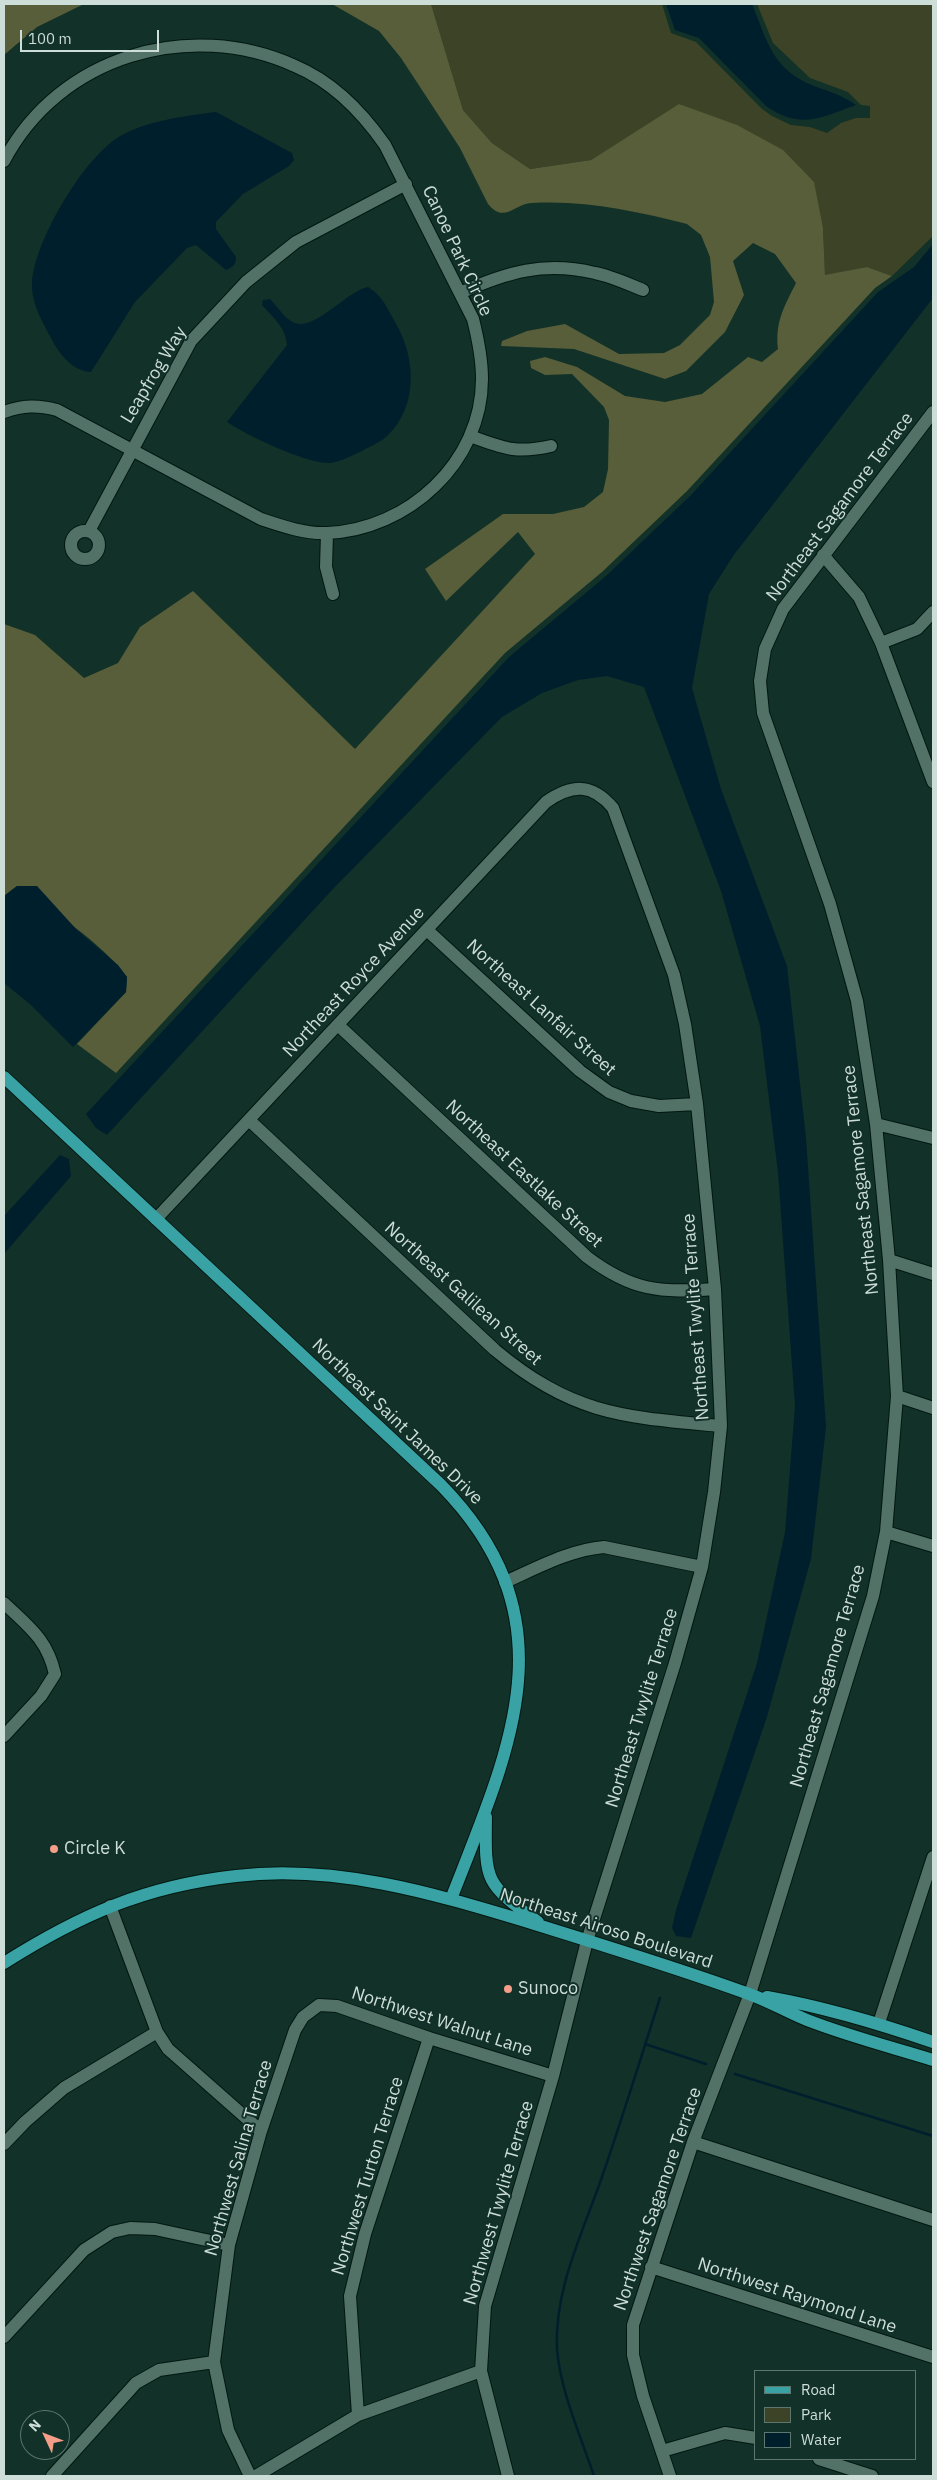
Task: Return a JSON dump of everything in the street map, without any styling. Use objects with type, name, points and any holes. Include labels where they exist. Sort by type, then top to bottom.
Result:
[{"type":"main road","name":"Northeast Saint James Drive","points":[[4,1077],[380,1427],[462,1507],[480,1531],[505,1582],[512,1601],[519,1638],[519,1691],[513,1726],[486,1808],[451,1899]]},
{"type":"main road","points":[[486,1808],[486,1868],[492,1884],[505,1898],[546,1928]]},
{"type":"main road","name":"Northeast Airoso Boulevard","points":[[4,1963],[50,1934],[110,1906],[160,1890],[237,1876],[304,1873],[374,1883],[451,1899],[587,1940],[750,1994],[807,2020],[933,2060]]},
{"type":"main road","name":"Northeast Airoso Boulevard","points":[[750,1994],[814,2005],[879,2023],[933,2042]]},
{"type":"street","name":"Canoe Park Circle","points":[[4,161],[28,126],[54,98],[87,75],[121,58],[158,49],[188,45],[224,46],[263,54],[296,66],[326,84],[369,122],[385,145],[473,319],[482,380],[478,412],[470,436],[456,462],[439,483],[421,499],[397,514],[370,526],[327,533],[291,529],[261,519],[57,410],[41,406],[22,406],[4,411]]},
{"type":"street","name":"Leapfrog Way","points":[[89,531],[191,341],[246,282],[296,242],[406,184]]},
{"type":"street","points":[[460,293],[491,279],[541,267],[596,273],[643,290]]},
{"type":"street","name":"Northeast Sagamore Terrace","points":[[750,1994],[873,1596],[886,1532],[897,1396],[889,1260],[876,1124],[858,1002],[830,904],[763,714],[760,681],[765,649],[782,609],[933,412]]},
{"type":"street","points":[[470,436],[508,450],[526,451],[551,446]]},
{"type":"street","points":[[327,533],[326,567],[333,594]]},
{"type":"street","points":[[823,555],[859,597],[881,643],[933,781]]},
{"type":"street","points":[[881,643],[917,629],[933,612]]},
{"type":"street","name":"Northeast Royce Avenue","points":[[156,1219],[546,802],[561,792],[576,788],[588,789]]},
{"type":"street","name":"Northeast Twylite Terrace","points":[[587,1940],[675,1663],[702,1568],[714,1492],[721,1426],[715,1288],[697,1104],[686,1024],[674,975],[614,808],[607,800],[588,789]]},
{"type":"street","name":"Northeast Lanfair Street","points":[[427,930],[580,1071],[609,1092],[631,1101],[659,1106],[697,1104]]},
{"type":"street","name":"Northeast Eastlake Street","points":[[338,1025],[603,1269],[623,1280],[645,1287],[673,1292],[715,1288]]},
{"type":"street","name":"Northeast Galilean Street","points":[[249,1120],[495,1350],[536,1382],[577,1402],[604,1412],[638,1419],[721,1426]]},
{"type":"street","points":[[876,1124],[933,1138]]},
{"type":"street","points":[[889,1260],[933,1274]]},
{"type":"street","points":[[897,1396],[933,1408]]},
{"type":"street","points":[[886,1532],[933,1546]]},
{"type":"street","points":[[505,1582],[568,1555],[597,1548],[626,1550],[702,1568]]},
{"type":"street","points":[[4,1603],[36,1634],[51,1654],[56,1674],[41,1696],[4,1736]]},
{"type":"street","points":[[879,2023],[933,1857]]},
{"type":"street","points":[[110,1906],[157,2032],[168,2048],[261,2131]]},
{"type":"street","name":"Northwest Twylite Terrace","points":[[508,2476],[481,2371],[485,2306],[554,2076],[587,1940]]},
{"type":"street","name":"Northwest Sagamore Terrace","points":[[670,2476],[643,2396],[633,2354],[633,2325],[693,2142],[750,1994]]},
{"type":"street","name":"Northwest Walnut Lane","points":[[319,2005],[338,2006],[428,2038],[554,2076]]},
{"type":"street","name":"Northwest Salina Terrace","points":[[250,2476],[228,2430],[214,2362],[229,2245],[261,2131],[295,2030],[302,2017],[319,2005]]},
{"type":"street","points":[[4,2144],[25,2122],[64,2088],[157,2032]]},
{"type":"street","name":"Northwest Turton Terrace","points":[[358,2415],[350,2296],[365,2234],[428,2038]]},
{"type":"street","points":[[693,2142],[933,2220]]},
{"type":"street","points":[[4,2338],[84,2250],[112,2232],[130,2228],[155,2229],[229,2245]]},
{"type":"street","name":"Northwest Raymond Lane","points":[[651,2267],[933,2357]]},
{"type":"street","points":[[52,2476],[136,2383],[159,2370],[214,2362]]},
{"type":"street","points":[[256,2476],[358,2415],[481,2371]]},
{"type":"street","points":[[662,2451],[725,2434],[754,2438]]},
{"type":"street","points":[[822,2460],[872,2476]]},
{"type":"green space","points":[[4,4],[84,4],[37,27],[4,55]]},
{"type":"green space","points":[[332,4],[431,4],[463,110],[492,143],[530,169],[591,160],[679,104],[737,125],[783,150],[814,182],[823,228],[825,275],[867,267],[892,276],[875,288],[687,491],[602,572],[505,653],[116,1073],[77,1044],[126,992],[127,977],[90,939],[17,886],[4,896],[4,624],[35,635],[84,678],[118,663],[140,627],[193,591],[355,749],[535,554],[518,532],[446,601],[425,569],[503,514],[553,514],[584,507],[603,492],[608,469],[609,420],[604,407],[572,374],[545,375],[531,368],[530,361],[545,357],[577,367],[625,396],[665,402],[702,394],[748,357],[762,362],[778,349],[779,323],[784,307],[796,283],[775,254],[753,243],[733,261],[744,295],[725,332],[686,371],[665,379],[574,349],[501,346],[502,341],[527,331],[565,324],[619,354],[664,353],[680,345],[710,315],[714,302],[710,257],[701,235],[687,224],[630,211],[591,205],[532,203],[504,213],[494,210],[488,204],[460,148],[401,58],[379,31]]},
{"type":"green space","points":[[431,4],[662,4],[671,33],[696,42],[762,109],[791,125],[810,127],[827,133],[841,123],[856,118],[870,118],[870,106],[861,105],[848,92],[810,78],[773,43],[757,4],[933,4],[933,236],[892,276],[867,267],[825,276],[823,228],[680,104],[591,160],[530,169],[492,143],[463,110]]},
{"type":"water","points":[[666,4],[752,4],[773,53],[789,72],[814,86],[841,96],[856,105],[811,119],[800,120],[778,113],[766,106],[699,38],[675,30]]},
{"type":"water","points":[[216,112],[292,153],[294,160],[289,166],[243,194],[216,222],[216,229],[236,257],[231,268],[226,270],[196,245],[187,248],[135,302],[91,372],[78,369],[55,346],[41,320],[32,290],[35,266],[41,246],[62,204],[89,165],[103,149],[117,138],[152,123]]},
{"type":"water","points":[[933,244],[933,298],[733,556],[709,594],[692,688],[721,789],[787,966],[806,1138],[826,1427],[811,1559],[766,1720],[691,1938],[676,1936],[672,1928],[676,1910],[757,1663],[785,1532],[795,1406],[778,1173],[760,1026],[721,891],[644,687],[607,676],[578,680],[542,693],[502,717],[332,890],[107,1135],[96,1128],[86,1114],[509,657],[606,576],[691,495],[878,292],[914,267]]},
{"type":"water","points":[[368,287],[381,298],[395,322],[402,336],[410,366],[409,397],[397,425],[386,437],[360,452],[336,462],[328,463],[305,458],[261,441],[227,422],[287,345],[282,328],[262,305],[263,300],[270,299],[291,321],[299,324],[308,323],[359,290]]},
{"type":"water","points":[[17,886],[37,886],[77,930],[118,965],[127,977],[126,992],[73,1047],[31,1005],[4,983],[4,896]]},
{"type":"water","points":[[60,1155],[69,1159],[71,1176],[4,1254],[4,1216]]},
{"type":"waterway","points":[[594,2476],[562,2381],[557,2349],[557,2326],[560,2304],[579,2238],[610,2152],[660,1998]]},
{"type":"waterway","points":[[645,2044],[706,2064]]},
{"type":"waterway","points":[[735,2074],[933,2136]]},
{"type":"place","name":"Circle K","points":[[54,1849]]},
{"type":"place","name":"Sunoco","points":[[508,1989]]}]
